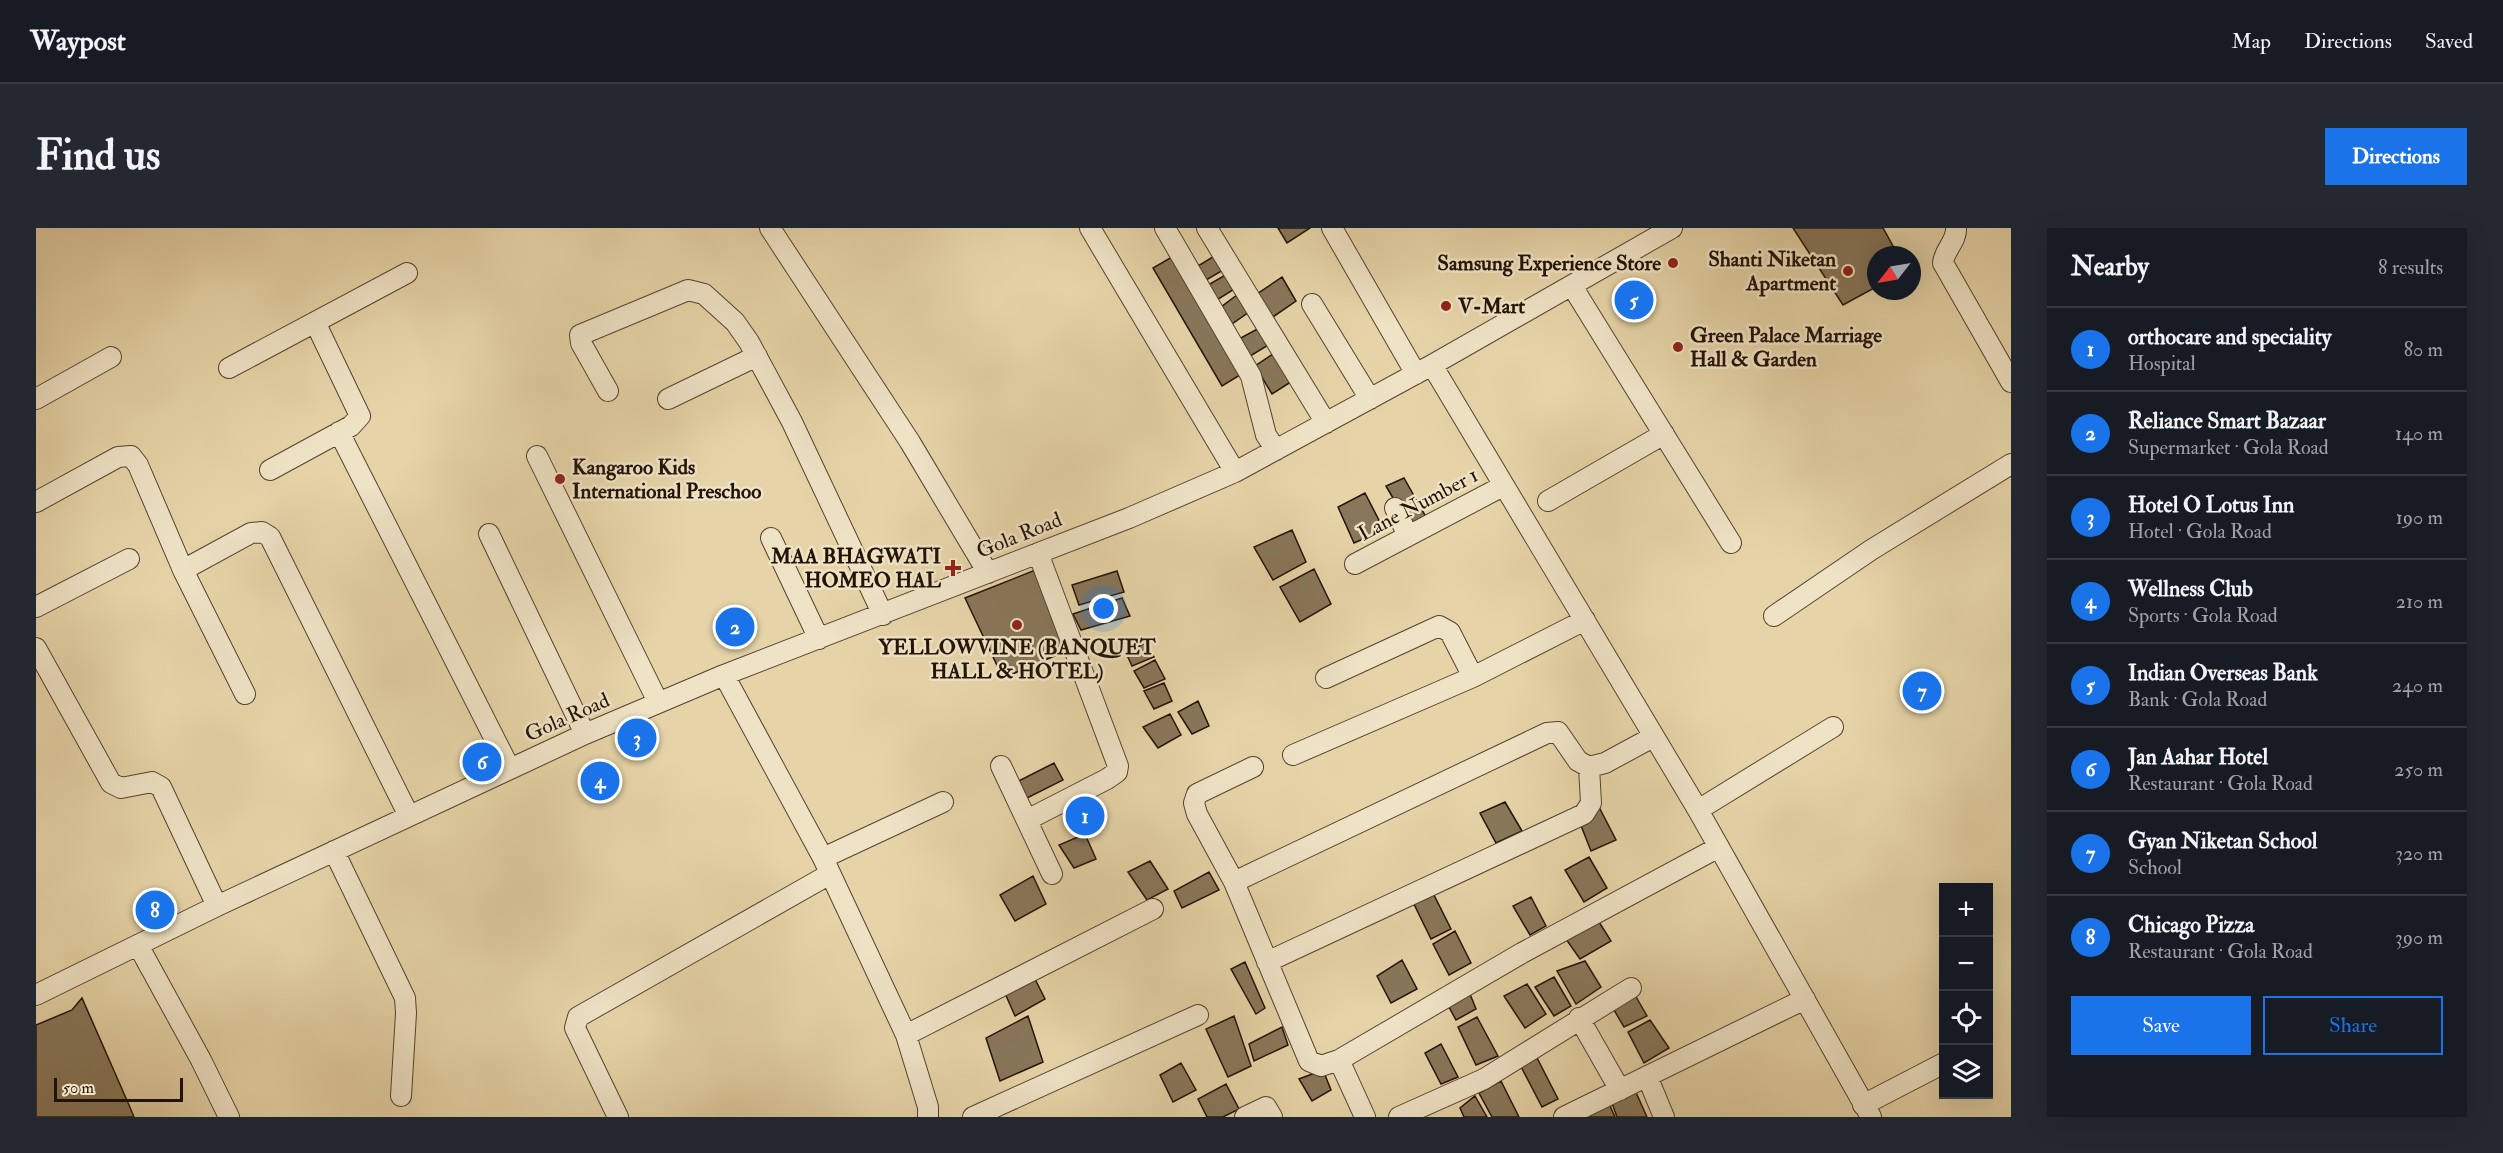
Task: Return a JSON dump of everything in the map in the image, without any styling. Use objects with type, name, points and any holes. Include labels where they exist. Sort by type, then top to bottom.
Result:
[{"type":"street","points":[[770,228],[910,442],[988,573]]},
{"type":"street","points":[[1090,228],[1235,472]]},
{"type":"street","points":[[1165,228],[1251,376],[1266,435],[1276,450]]},
{"type":"street","points":[[1207,228],[1326,423]]},
{"type":"street","points":[[1332,228],[1503,486],[1698,810],[1867,1111],[1939,1066]]},
{"type":"street","name":"Gola Road","points":[[36,995],[217,906],[409,816],[585,734],[724,675],[815,630],[883,615],[1235,472],[1424,370],[1572,286],[1645,235],[1672,228]]},
{"type":"street","points":[[1956,228],[1956,235],[1944,255],[1943,263],[2011,382]]},
{"type":"street","points":[[229,368],[407,273]]},
{"type":"street","points":[[1572,286],[1731,543]]},
{"type":"street","points":[[608,391],[580,343],[580,335],[688,290],[704,294],[741,330],[757,356],[796,431],[883,615]]},
{"type":"street","points":[[1312,304],[1370,399]]},
{"type":"street","points":[[270,470],[359,420],[360,411],[315,322]]},
{"type":"street","points":[[669,399],[757,356]]},
{"type":"street","points":[[36,399],[111,357]]},
{"type":"street","points":[[339,432],[510,769]]},
{"type":"street","points":[[1548,501],[1664,434]]},
{"type":"street","points":[[36,502],[118,457],[131,456],[138,465],[183,570],[245,694]]},
{"type":"street","points":[[537,456],[658,702]]},
{"type":"street","points":[[1774,616],[1871,550],[2011,464]]},
{"type":"street","name":"Lane Number 1","points":[[1355,564],[1503,486]]},
{"type":"street","points":[[1395,508],[1408,536]]},
{"type":"street","points":[[183,570],[251,533],[261,532],[270,537],[409,816]]},
{"type":"street","points":[[489,534],[585,734]]},
{"type":"street","points":[[771,538],[815,630]]},
{"type":"street","points":[[1027,820],[1107,779],[1117,772],[1118,766],[1038,553]]},
{"type":"street","points":[[36,607],[129,559]]},
{"type":"street","points":[[1293,755],[1473,677],[1584,620]]},
{"type":"street","points":[[1326,678],[1439,627],[1450,632],[1473,677]]},
{"type":"street","points":[[36,648],[111,783],[121,788],[152,782],[161,787],[217,906]]},
{"type":"street","points":[[724,675],[826,866],[906,1035],[928,1107],[928,1117]]},
{"type":"street","points":[[1698,810],[1833,728]]},
{"type":"street","points":[[1234,882],[1547,733],[1558,732],[1578,761],[1589,767],[1605,763],[1653,737]]},
{"type":"street","points":[[1001,766],[1052,874]]},
{"type":"street","points":[[1253,767],[1197,794],[1194,803],[1197,814],[1234,882],[1309,1061],[1321,1066],[1339,1060],[1522,953],[1719,847]]},
{"type":"street","points":[[1267,962],[1584,814],[1591,803],[1589,767]]},
{"type":"street","points":[[618,1117],[575,1028],[578,1017],[826,866],[943,802]]},
{"type":"street","points":[[334,852],[405,998],[400,1096]]},
{"type":"street","points":[[906,1035],[1153,909]]},
{"type":"street","points":[[138,945],[201,1060],[229,1117]]},
{"type":"street","points":[[1399,1117],[1484,1078],[1631,988]]},
{"type":"street","points":[[1564,1117],[1805,999]]},
{"type":"street","points":[[973,1117],[1198,1015]]},
{"type":"street","points":[[1579,1018],[1620,1090]]},
{"type":"street","points":[[1339,1060],[1365,1117]]},
{"type":"street","points":[[1647,1076],[1664,1117]]},
{"type":"street","points":[[1245,1117],[1266,1107],[1272,1117]]},
{"type":"building","points":[[1278,228],[1310,228],[1287,243]]},
{"type":"building","name":"Shanti Niketan Apartment","points":[[1793,228],[1883,228],[1893,246],[1867,246],[1867,292],[1843,305]]},
{"type":"building","points":[[1177,254],[1245,372],[1222,386],[1153,268]]},
{"type":"building","points":[[1216,255],[1225,269],[1201,283],[1193,269]]},
{"type":"building","points":[[1227,274],[1236,288],[1212,303],[1203,288]]},
{"type":"building","points":[[1282,277],[1296,301],[1270,319],[1254,296]]},
{"type":"building","points":[[1237,295],[1249,312],[1229,326],[1217,310]]},
{"type":"building","points":[[1261,327],[1270,344],[1247,358],[1237,340]]},
{"type":"building","points":[[1276,352],[1294,380],[1272,394],[1255,366]]},
{"type":"building","points":[[1404,478],[1426,517],[1408,524],[1386,486]]},
{"type":"building","points":[[1365,493],[1384,530],[1354,543],[1338,507]]},
{"type":"building","points":[[1292,530],[1306,562],[1273,580],[1254,547]]},
{"type":"building","name":"YELLOWVINE (BANQUET HALL & HOTEL)","points":[[1038,569],[1066,651],[1003,678],[965,598]]},
{"type":"building","points":[[1314,569],[1331,604],[1300,622],[1280,587]]},
{"type":"building","points":[[1117,571],[1124,592],[1079,605],[1072,585]]},
{"type":"building","points":[[1122,598],[1130,616],[1081,630],[1073,614]]},
{"type":"building","points":[[1145,643],[1154,657],[1132,666],[1126,653]]},
{"type":"building","points":[[1155,660],[1165,679],[1144,688],[1134,671]]},
{"type":"building","points":[[1164,683],[1172,701],[1154,709],[1144,691]]},
{"type":"building","points":[[1198,701],[1209,726],[1192,734],[1178,712]]},
{"type":"building","points":[[1170,714],[1181,735],[1158,748],[1143,727]]},
{"type":"building","points":[[1054,763],[1063,780],[1023,800],[1013,784]]},
{"type":"building","points":[[1505,802],[1522,831],[1496,843],[1480,813]]},
{"type":"building","points":[[1599,807],[1616,840],[1591,851],[1578,818]]},
{"type":"building","points":[[1085,834],[1096,859],[1074,868],[1059,845]]},
{"type":"building","points":[[1589,857],[1607,888],[1584,902],[1565,870]]},
{"type":"building","points":[[1150,861],[1168,889],[1147,900],[1128,872]]},
{"type":"building","points":[[1209,872],[1219,890],[1182,908],[1174,891]]},
{"type":"building","points":[[1033,876],[1046,904],[1015,921],[1000,895]]},
{"type":"building","points":[[1432,891],[1451,929],[1431,939],[1412,900]]},
{"type":"building","points":[[1531,897],[1546,926],[1530,935],[1513,906]]},
{"type":"building","points":[[1594,914],[1611,941],[1580,959],[1561,932]]},
{"type":"building","points":[[1455,931],[1471,963],[1449,975],[1433,944]]},
{"type":"building","points":[[1402,960],[1417,989],[1391,1003],[1377,976]]},
{"type":"building","points":[[1585,961],[1601,987],[1576,1004],[1557,971]]},
{"type":"building","points":[[1245,962],[1265,1008],[1256,1014],[1231,969]]},
{"type":"building","points":[[1031,971],[1045,999],[1015,1016],[1004,991]]},
{"type":"building","points":[[1554,977],[1571,1006],[1554,1016],[1535,987]]},
{"type":"building","points":[[1527,984],[1546,1014],[1525,1028],[1504,996]]},
{"type":"building","points":[[1631,988],[1647,1016],[1624,1027],[1611,1005]]},
{"type":"building","points":[[1468,989],[1476,1009],[1456,1020],[1444,998]]},
{"type":"building","points":[[82,998],[134,1117],[36,1117],[36,1025],[72,1010]]},
{"type":"building","points":[[1028,1016],[1043,1062],[1000,1081],[986,1038]]},
{"type":"building","points":[[1234,1016],[1251,1066],[1228,1077],[1206,1029]]},
{"type":"building","points":[[1477,1017],[1498,1056],[1476,1065],[1458,1027]]},
{"type":"building","points":[[1650,1020],[1669,1048],[1644,1063],[1628,1032]]},
{"type":"building","points":[[1282,1027],[1288,1045],[1254,1061],[1249,1044]]},
{"type":"building","points":[[1441,1044],[1458,1077],[1441,1084],[1425,1053]]},
{"type":"building","points":[[1534,1052],[1558,1099],[1542,1107],[1517,1059]]},
{"type":"building","points":[[1181,1063],[1196,1090],[1173,1102],[1160,1075]]},
{"type":"building","points":[[1323,1070],[1331,1090],[1312,1101],[1299,1079]]},
{"type":"building","points":[[1501,1081],[1519,1117],[1492,1117],[1479,1093]]},
{"type":"building","points":[[1226,1084],[1239,1109],[1223,1117],[1207,1117],[1198,1099]]},
{"type":"building","points":[[1634,1088],[1647,1117],[1617,1117],[1609,1095]]},
{"type":"building","points":[[1475,1096],[1487,1117],[1464,1117],[1460,1108]]},
{"type":"building","points":[[1606,1097],[1615,1117],[1591,1117],[1587,1110]]},
{"type":"place","name":"Samsung Experience Store","points":[[1673,263]]},
{"type":"place","name":"Shanti Niketan Apartment","points":[[1848,271]]},
{"type":"place","name":"Indian Overseas Bank","points":[[1634,300]]},
{"type":"place","name":"V-Mart","points":[[1446,306]]},
{"type":"place","name":"Green Palace Marriage Hall & Garden","points":[[1678,347]]},
{"type":"place","name":"Kangaroo Kids International Preschoo","points":[[560,479]]},
{"type":"place","name":"MAA BHAGWATI HOMEO HAL","points":[[953,568]]},
{"type":"place","name":"YELLOWVINE (BANQUET HALL & HOTEL)","points":[[1017,625]]},
{"type":"place","name":"Reliance Smart Bazaar","points":[[735,627]]},
{"type":"place","name":"Gyan Niketan School","points":[[1922,691]]},
{"type":"place","name":"Hotel O Lotus Inn","points":[[637,738]]},
{"type":"place","name":"Jan Aahar Hotel","points":[[482,762]]},
{"type":"place","name":"Wellness Club","points":[[600,781]]},
{"type":"place","name":"orthocare and speciality","points":[[1085,816]]},
{"type":"place","name":"Chicago Pizza","points":[[155,910]]}]
